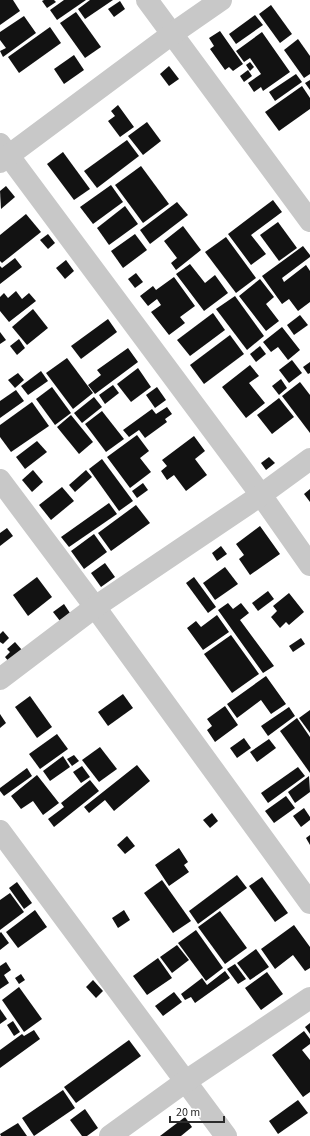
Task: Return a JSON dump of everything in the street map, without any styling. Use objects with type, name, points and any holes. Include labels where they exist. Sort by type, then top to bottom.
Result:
[{"type":"street","points":[[147,0],[307,210]]},
{"type":"street","points":[[221,0],[3,154],[261,495],[310,565]]},
{"type":"street","points":[[0,679],[95,607],[261,495],[310,459]]},
{"type":"street","points":[[0,480],[95,607],[310,903]]},
{"type":"street","points":[[0,831],[226,1136]]},
{"type":"street","points":[[110,1136],[186,1081],[310,998]]},
{"type":"building","points":[[0,0],[13,0],[20,11],[0,25]]},
{"type":"building","points":[[54,0],[56,2],[47,8],[42,1]]},
{"type":"building","points":[[64,0],[86,0],[57,20],[50,10]]},
{"type":"building","points":[[90,0],[113,0],[85,19],[78,9]]},
{"type":"building","points":[[120,1],[125,9],[114,17],[108,9]]},
{"type":"building","points":[[271,5],[292,34],[280,43],[259,14]]},
{"type":"building","points":[[76,12],[101,47],[85,58],[60,23]]},
{"type":"building","points":[[255,15],[263,25],[236,44],[229,34]]},
{"type":"building","points":[[24,16],[36,33],[3,57],[0,51],[6,48],[0,40],[0,32]]},
{"type":"building","points":[[50,27],[61,43],[19,73],[8,57]]},
{"type":"building","points":[[220,31],[243,64],[233,71],[229,67],[225,70],[210,49],[214,46],[209,38]]},
{"type":"building","points":[[262,32],[290,72],[263,91],[261,87],[254,92],[248,83],[261,74],[250,58],[244,62],[236,51]]},
{"type":"building","points":[[298,39],[310,56],[310,74],[304,78],[284,50]]},
{"type":"building","points":[[74,55],[84,70],[64,84],[54,69]]},
{"type":"building","points":[[250,62],[254,67],[250,71],[246,65]]},
{"type":"building","points":[[169,66],[179,79],[169,86],[160,74]]},
{"type":"building","points":[[248,70],[252,76],[244,82],[240,76]]},
{"type":"building","points":[[296,74],[302,82],[275,101],[269,92]]},
{"type":"building","points":[[310,80],[310,90],[305,83]]},
{"type":"building","points":[[302,86],[310,98],[310,109],[279,131],[265,112]]},
{"type":"building","points":[[118,105],[134,127],[120,137],[108,121],[115,116],[111,111]]},
{"type":"building","points":[[147,122],[161,141],[143,155],[128,136]]},
{"type":"building","points":[[127,140],[139,156],[97,188],[84,171]]},
{"type":"building","points":[[63,152],[90,189],[74,200],[47,164]]},
{"type":"building","points":[[141,166],[169,204],[143,223],[115,185]]},
{"type":"building","points":[[111,185],[123,202],[93,224],[80,207]]},
{"type":"building","points":[[6,186],[15,197],[1,209],[0,191]]},
{"type":"building","points":[[273,200],[282,212],[251,235],[266,254],[251,265],[228,234]]},
{"type":"building","points":[[177,202],[188,215],[150,244],[140,230]]},
{"type":"building","points":[[125,206],[138,224],[109,245],[97,228]]},
{"type":"building","points":[[26,214],[41,232],[2,263],[0,261],[0,235]]},
{"type":"building","points":[[278,222],[297,248],[279,261],[260,235]]},
{"type":"building","points":[[183,226],[201,250],[176,270],[171,263],[177,258],[164,241]]},
{"type":"building","points":[[48,234],[55,243],[48,249],[40,240]]},
{"type":"building","points":[[135,234],[147,250],[123,268],[111,251]]},
{"type":"building","points":[[226,237],[256,278],[236,293],[205,252]]},
{"type":"building","points":[[303,246],[310,257],[282,278],[284,282],[306,265],[310,271],[310,302],[298,311],[289,299],[282,304],[262,276]]},
{"type":"building","points":[[15,258],[22,267],[0,284],[0,266],[2,268]]},
{"type":"building","points":[[66,260],[74,271],[65,279],[56,268]]},
{"type":"building","points":[[190,264],[205,283],[215,275],[228,293],[204,311],[176,274]]},
{"type":"building","points":[[136,273],[143,282],[135,288],[128,279]]},
{"type":"building","points":[[174,277],[195,306],[180,317],[185,323],[169,335],[151,312],[161,305],[157,299],[148,306],[140,296],[153,286],[156,290]]},
{"type":"building","points":[[260,279],[274,297],[266,304],[279,321],[266,331],[239,296]]},
{"type":"building","points":[[16,291],[22,299],[29,293],[36,301],[9,322],[0,311],[0,297],[4,293],[8,298]]},
{"type":"building","points":[[235,296],[264,336],[247,350],[216,309]]},
{"type":"building","points":[[33,309],[48,328],[27,345],[12,327]]},
{"type":"building","points":[[213,313],[225,330],[190,356],[177,340]]},
{"type":"building","points":[[300,315],[308,325],[294,335],[287,325]]},
{"type":"building","points":[[108,319],[117,332],[81,359],[71,346]]},
{"type":"building","points":[[282,327],[300,350],[288,360],[278,347],[271,352],[263,342]]},
{"type":"building","points":[[0,332],[6,340],[0,344]]},
{"type":"building","points":[[230,335],[244,354],[204,384],[190,365]]},
{"type":"building","points":[[19,339],[25,348],[17,355],[10,346]]},
{"type":"building","points":[[260,346],[266,354],[256,362],[250,354]]},
{"type":"building","points":[[128,348],[138,362],[95,394],[88,385],[101,375],[97,370]]},
{"type":"building","points":[[67,358],[93,393],[73,409],[46,373]]},
{"type":"building","points":[[292,360],[302,373],[289,383],[279,370]]},
{"type":"building","points":[[310,362],[310,373],[308,374],[303,367]]},
{"type":"building","points":[[250,365],[259,376],[249,383],[265,403],[246,418],[222,387]]},
{"type":"building","points":[[138,368],[151,387],[131,402],[117,384]]},
{"type":"building","points":[[41,371],[48,381],[28,395],[21,386]]},
{"type":"building","points":[[18,373],[24,380],[15,388],[8,380]]},
{"type":"building","points":[[281,379],[287,388],[279,395],[272,386]]},
{"type":"building","points":[[300,382],[310,395],[310,433],[282,396]]},
{"type":"building","points":[[113,385],[119,393],[105,404],[99,395]]},
{"type":"building","points":[[52,387],[71,413],[55,425],[36,399]]},
{"type":"building","points":[[157,387],[166,400],[155,408],[146,395]]},
{"type":"building","points":[[16,390],[24,401],[0,418],[0,401]]},
{"type":"building","points":[[94,397],[102,407],[82,423],[74,413]]},
{"type":"building","points":[[279,398],[294,417],[272,434],[257,415]]},
{"type":"building","points":[[32,402],[49,426],[11,452],[0,437],[0,425]]},
{"type":"building","points":[[167,407],[172,414],[165,419],[167,422],[145,438],[139,430],[129,437],[123,430],[152,409],[156,414]]},
{"type":"building","points":[[102,411],[124,439],[106,452],[85,424]]},
{"type":"building","points":[[71,415],[93,442],[79,454],[57,427]]},
{"type":"building","points":[[137,435],[149,451],[140,458],[151,472],[130,488],[107,457]]},
{"type":"building","points":[[194,436],[205,451],[195,459],[207,475],[186,491],[174,475],[167,480],[161,471],[167,466],[162,460]]},
{"type":"building","points":[[37,441],[47,452],[25,469],[16,457]]},
{"type":"building","points":[[269,457],[275,463],[266,470],[261,463]]},
{"type":"building","points":[[102,459],[133,501],[119,511],[89,469]]},
{"type":"building","points":[[33,470],[43,482],[32,492],[22,480]]},
{"type":"building","points":[[86,470],[92,477],[75,492],[69,485]]},
{"type":"building","points":[[143,483],[148,490],[137,498],[132,491]]},
{"type":"building","points":[[62,487],[74,501],[51,520],[39,505]]},
{"type":"building","points":[[310,489],[310,502],[304,494]]},
{"type":"building","points":[[109,503],[117,514],[69,547],[61,537]]},
{"type":"building","points":[[136,505],[150,523],[111,551],[98,533]]},
{"type":"building","points":[[260,526],[280,554],[250,575],[239,559],[244,555],[236,544]]},
{"type":"building","points":[[7,528],[13,536],[0,546],[0,533]]},
{"type":"building","points":[[94,534],[107,552],[84,569],[71,551]]},
{"type":"building","points":[[221,546],[227,554],[217,561],[212,553]]},
{"type":"building","points":[[105,563],[115,577],[101,587],[91,573]]},
{"type":"building","points":[[225,567],[238,584],[215,600],[203,583]]},
{"type":"building","points":[[37,577],[52,597],[28,616],[13,595]]},
{"type":"building","points":[[194,577],[216,607],[208,613],[186,583]]},
{"type":"building","points":[[268,591],[274,599],[258,611],[252,603]]},
{"type":"building","points":[[289,593],[304,612],[289,625],[286,622],[280,628],[271,617],[277,611],[273,606]]},
{"type":"building","points":[[228,603],[233,609],[241,603],[249,613],[240,620],[274,666],[263,673],[218,610]]},
{"type":"building","points":[[64,604],[70,613],[60,621],[53,612]]},
{"type":"building","points":[[217,615],[229,632],[203,650],[187,628],[196,621],[201,627]]},
{"type":"building","points":[[3,631],[9,638],[3,644],[0,642],[0,634]]},
{"type":"building","points":[[231,635],[259,674],[232,693],[204,654]]},
{"type":"building","points":[[301,638],[305,644],[293,652],[289,646]]},
{"type":"building","points":[[15,642],[22,650],[9,662],[5,657],[10,652],[7,649]]},
{"type":"building","points":[[266,676],[286,704],[271,714],[261,700],[237,718],[227,704]]},
{"type":"building","points":[[123,694],[133,708],[108,726],[98,712]]},
{"type":"building","points":[[30,696],[52,727],[37,738],[15,707]]},
{"type":"building","points":[[225,706],[238,725],[215,742],[207,730],[212,726],[207,719]]},
{"type":"building","points":[[289,707],[295,716],[268,736],[261,726]]},
{"type":"building","points":[[310,710],[310,733],[299,718]]},
{"type":"building","points":[[0,714],[6,723],[0,728]]},
{"type":"building","points":[[297,718],[310,737],[310,773],[280,731]]},
{"type":"building","points":[[57,734],[68,749],[40,769],[29,754]]},
{"type":"building","points":[[244,738],[251,748],[237,758],[230,748]]},
{"type":"building","points":[[269,739],[276,748],[257,762],[250,752]]},
{"type":"building","points":[[100,747],[117,769],[99,782],[82,760]]},
{"type":"building","points":[[74,755],[79,761],[72,766],[67,759]]},
{"type":"building","points":[[63,756],[70,767],[50,781],[43,771]]},
{"type":"building","points":[[137,765],[150,781],[114,811],[105,800],[89,813],[84,807]]},
{"type":"building","points":[[82,766],[90,777],[81,783],[73,772]]},
{"type":"building","points":[[298,767],[305,776],[268,803],[261,793]]},
{"type":"building","points":[[27,768],[32,776],[4,796],[0,791],[0,788]]},
{"type":"building","points":[[37,775],[59,803],[43,815],[33,801],[21,809],[11,796]]},
{"type":"building","points":[[309,776],[310,792],[295,803],[288,792]]},
{"type":"building","points":[[90,780],[99,791],[54,827],[48,819],[64,807],[61,803]]},
{"type":"building","points":[[286,796],[295,808],[274,823],[265,811]]},
{"type":"building","points":[[304,808],[310,817],[310,820],[301,827],[293,816]]},
{"type":"building","points":[[212,813],[218,821],[210,828],[203,820]]},
{"type":"building","points":[[310,835],[310,845],[306,838]]},
{"type":"building","points":[[127,836],[135,846],[125,854],[117,845]]},
{"type":"building","points":[[179,848],[188,862],[184,865],[189,872],[169,886],[155,865]]},
{"type":"building","points":[[237,875],[247,888],[198,924],[189,911]]},
{"type":"building","points":[[262,877],[288,913],[275,922],[249,886]]},
{"type":"building","points":[[162,880],[191,921],[173,933],[144,893]]},
{"type":"building","points":[[17,882],[32,903],[24,909],[9,888]]},
{"type":"building","points":[[10,893],[24,912],[0,930],[0,900]]},
{"type":"building","points":[[35,910],[47,927],[18,948],[6,932]]},
{"type":"building","points":[[124,910],[130,920],[118,928],[112,918]]},
{"type":"building","points":[[220,911],[247,948],[225,964],[198,927]]},
{"type":"building","points":[[294,925],[310,947],[310,968],[305,971],[293,955],[275,969],[261,949]]},
{"type":"building","points":[[196,930],[223,968],[206,981],[178,943]]},
{"type":"building","points":[[1,932],[9,943],[0,950],[0,933]]},
{"type":"building","points":[[177,945],[189,960],[172,973],[160,957]]},
{"type":"building","points":[[256,949],[269,967],[250,980],[237,963]]},
{"type":"building","points":[[158,958],[172,978],[147,995],[133,976]]},
{"type":"building","points":[[6,962],[11,970],[4,975],[9,983],[0,989],[0,966]]},
{"type":"building","points":[[235,964],[246,979],[238,984],[227,969]]},
{"type":"building","points":[[225,971],[230,978],[195,1003],[191,997],[185,1000],[181,994],[202,978],[207,985]]},
{"type":"building","points":[[267,972],[283,994],[261,1010],[245,988]]},
{"type":"building","points":[[21,974],[25,980],[19,984],[15,978]]},
{"type":"building","points":[[93,980],[103,991],[96,998],[86,987]]},
{"type":"building","points":[[19,987],[42,1019],[24,1032],[2,1000]]},
{"type":"building","points":[[174,992],[182,1002],[163,1016],[155,1006]]},
{"type":"building","points":[[0,1009],[7,1019],[0,1024]]},
{"type":"building","points":[[13,1021],[20,1032],[14,1036],[7,1025]]},
{"type":"building","points":[[310,1023],[310,1034],[305,1027]]},
{"type":"building","points":[[34,1030],[40,1039],[0,1068],[0,1050],[22,1034],[24,1036]]},
{"type":"building","points":[[304,1031],[310,1039],[310,1044],[302,1050],[310,1060],[310,1092],[303,1097],[272,1055]]},
{"type":"building","points":[[129,1040],[141,1056],[76,1103],[64,1087]]},
{"type":"building","points":[[63,1090],[75,1108],[34,1136],[22,1118]]},
{"type":"building","points":[[298,1100],[308,1113],[278,1134],[269,1121]]},
{"type":"building","points":[[85,1109],[98,1128],[87,1136],[82,1136],[70,1120]]},
{"type":"building","points":[[185,1117],[192,1127],[181,1136],[160,1136]]},
{"type":"building","points":[[18,1123],[27,1136],[1,1136],[0,1134]]}]
